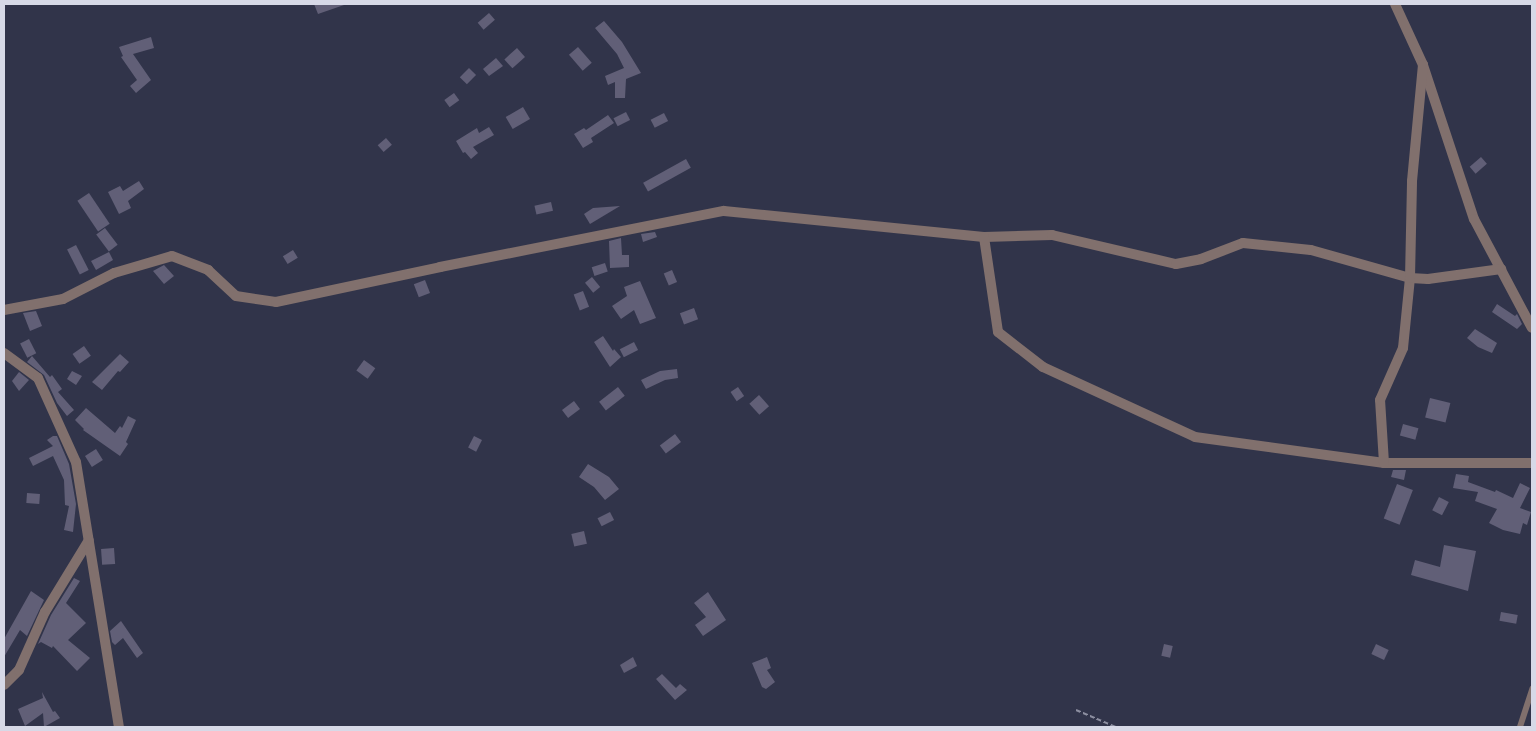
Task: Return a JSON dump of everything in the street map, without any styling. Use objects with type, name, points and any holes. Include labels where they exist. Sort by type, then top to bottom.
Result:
[{"type":"street","points":[[1395,4],[1423,65],[1436,110],[1474,219],[1532,328]]},
{"type":"street","points":[[1384,463],[1380,400],[1403,348],[1410,278],[1412,181],[1423,65]]},
{"type":"street","points":[[4,310],[63,299],[114,273],[172,256],[208,270],[236,296],[276,302],[440,267],[724,211],[984,237],[1052,235],[1176,264],[1201,259],[1243,243],[1311,250],[1410,278],[1428,279],[1501,269]]},
{"type":"street","points":[[984,237],[998,332],[1043,367],[1195,437],[1384,463],[1532,463]]},
{"type":"street","points":[[4,353],[38,378],[76,462],[119,727]]},
{"type":"street","points":[[4,684],[19,670],[45,612],[89,540]]},
{"type":"lane","points":[[1520,727],[1532,689]]},
{"type":"path","points":[[1076,710],[1116,727]]},
{"type":"building","points":[[314,4],[343,4],[344,5],[318,14]]},
{"type":"building","points":[[489,13],[495,20],[484,30],[478,23]]},
{"type":"building","points":[[604,21],[622,42],[641,73],[626,79],[625,98],[615,98],[615,82],[608,85],[605,76],[624,68],[617,54],[595,28]]},
{"type":"building","points":[[151,37],[154,48],[133,54],[151,80],[136,93],[130,86],[137,80],[121,57],[123,56],[119,47]]},
{"type":"building","points":[[578,47],[592,63],[583,71],[569,55]]},
{"type":"building","points":[[517,48],[525,57],[512,68],[504,59]]},
{"type":"building","points":[[496,58],[503,66],[489,76],[483,69]]},
{"type":"building","points":[[469,68],[476,75],[467,84],[460,77]]},
{"type":"building","points":[[454,93],[459,100],[450,107],[444,100]]},
{"type":"building","points":[[523,107],[530,119],[513,129],[506,117]]},
{"type":"building","points":[[626,112],[630,120],[618,126],[614,118]]},
{"type":"building","points":[[664,113],[668,121],[655,128],[651,120]]},
{"type":"building","points":[[608,115],[614,123],[591,138],[593,142],[583,148],[574,134],[584,128],[586,130]]},
{"type":"building","points":[[489,127],[494,135],[473,147],[478,153],[471,159],[465,152],[463,153],[456,141],[477,128],[479,133]]},
{"type":"building","points":[[386,138],[392,145],[384,152],[378,145]]},
{"type":"building","points":[[1481,157],[1487,164],[1476,174],[1470,167]]},
{"type":"building","points":[[686,159],[691,168],[648,192],[643,183]]},
{"type":"building","points":[[139,181],[144,189],[128,201],[131,208],[119,214],[108,192],[120,186],[123,191]]},
{"type":"building","points":[[89,193],[110,224],[98,232],[77,201]]},
{"type":"building","points":[[551,202],[553,211],[536,215],[534,206]]},
{"type":"building","points":[[620,206],[590,224],[584,214],[593,208]]},
{"type":"building","points":[[105,228],[118,245],[109,251],[96,235]]},
{"type":"building","points":[[655,232],[657,237],[643,242],[641,234]]},
{"type":"building","points":[[621,238],[622,255],[629,255],[629,267],[610,268],[609,241]]},
{"type":"building","points":[[76,245],[89,270],[80,274],[67,250]]},
{"type":"building","points":[[293,250],[298,258],[288,264],[283,256]]},
{"type":"building","points":[[109,252],[113,260],[96,270],[91,261]]},
{"type":"building","points":[[605,263],[608,272],[594,276],[592,267]]},
{"type":"building","points":[[164,265],[174,276],[164,284],[153,271]]},
{"type":"building","points":[[672,270],[677,282],[669,285],[664,274]]},
{"type":"building","points":[[592,277],[600,287],[593,293],[585,283]]},
{"type":"building","points":[[425,280],[430,293],[419,297],[414,284]]},
{"type":"building","points":[[640,281],[656,318],[640,324],[634,310],[621,319],[612,306],[627,296],[624,287]]},
{"type":"building","points":[[583,291],[589,307],[580,310],[574,295]]},
{"type":"building","points":[[1497,304],[1515,316],[1517,314],[1522,324],[1517,329],[1492,312]]},
{"type":"building","points":[[694,308],[698,319],[684,324],[680,313]]},
{"type":"building","points":[[36,311],[42,326],[30,331],[23,313]]},
{"type":"building","points":[[1475,329],[1497,343],[1492,353],[1478,347],[1467,338]]},
{"type":"building","points":[[603,336],[613,351],[614,349],[621,357],[610,367],[594,342]]},
{"type":"building","points":[[29,339],[36,353],[27,358],[20,344]]},
{"type":"building","points":[[634,342],[638,350],[624,357],[620,349]]},
{"type":"building","points":[[84,346],[91,356],[79,364],[73,354]]},
{"type":"building","points":[[120,354],[129,362],[120,372],[118,371],[102,390],[92,382]]},
{"type":"building","points":[[32,356],[50,377],[52,375],[62,389],[58,392],[74,410],[67,416],[57,403],[44,375],[27,362]]},
{"type":"building","points":[[364,360],[375,368],[368,379],[356,371]]},
{"type":"building","points":[[677,369],[678,378],[665,380],[646,389],[641,380],[660,371]]},
{"type":"building","points":[[72,371],[82,376],[76,385],[67,379]]},
{"type":"building","points":[[19,372],[29,380],[19,391],[12,381]]},
{"type":"building","points":[[618,387],[625,396],[606,410],[599,402]]},
{"type":"building","points":[[738,387],[744,396],[737,401],[731,392]]},
{"type":"building","points":[[759,395],[769,406],[759,415],[749,404]]},
{"type":"building","points":[[1430,398],[1450,403],[1446,422],[1425,417]]},
{"type":"building","points":[[574,401],[580,409],[568,418],[562,410]]},
{"type":"building","points":[[86,408],[115,433],[120,426],[122,428],[128,416],[136,420],[126,442],[128,444],[120,456],[83,430],[75,420]]},
{"type":"building","points":[[1403,424],[1418,428],[1415,440],[1400,436]]},
{"type":"building","points":[[675,434],[681,442],[666,453],[660,445]]},
{"type":"building","points":[[57,436],[69,464],[76,504],[73,532],[64,530],[69,506],[65,505],[64,480],[53,456],[33,466],[29,458],[53,446],[47,440]]},
{"type":"building","points":[[474,436],[482,440],[476,452],[468,448]]},
{"type":"building","points":[[96,449],[103,460],[92,467],[85,456]]},
{"type":"building","points":[[588,464],[609,477],[619,489],[605,500],[594,487],[579,477]]},
{"type":"building","points":[[1393,470],[1406,470],[1404,480],[1391,477]]},
{"type":"building","points":[[1456,474],[1469,476],[1468,482],[1495,492],[1496,490],[1513,498],[1520,483],[1530,488],[1520,508],[1531,512],[1527,525],[1523,523],[1520,534],[1503,530],[1489,523],[1497,509],[1475,501],[1478,492],[1453,488]]},
{"type":"building","points":[[1397,484],[1413,490],[1400,525],[1384,519]]},
{"type":"building","points":[[27,493],[40,494],[39,504],[26,503]]},
{"type":"building","points":[[1439,497],[1449,502],[1442,515],[1432,510]]},
{"type":"building","points":[[610,512],[614,520],[602,526],[598,518]]},
{"type":"building","points":[[584,531],[587,544],[574,547],[571,534]]},
{"type":"building","points":[[1444,545],[1476,551],[1468,591],[1411,575],[1415,560],[1440,567]]},
{"type":"building","points":[[114,548],[115,564],[102,565],[101,549]]},
{"type":"building","points":[[74,578],[80,581],[66,603],[86,623],[68,640],[90,658],[77,671],[53,646],[52,648],[41,642],[38,644],[51,615]]},
{"type":"building","points":[[31,591],[44,600],[27,636],[20,630],[4,657],[4,639]]},
{"type":"building","points":[[708,592],[726,620],[703,636],[695,625],[706,617],[694,603]]},
{"type":"building","points":[[1501,612],[1518,615],[1516,624],[1499,621]]},
{"type":"building","points":[[121,621],[143,653],[137,658],[123,638],[115,645],[112,642],[110,631]]},
{"type":"building","points":[[1164,644],[1173,646],[1170,658],[1161,656]]},
{"type":"building","points":[[1376,644],[1389,650],[1384,660],[1371,654]]},
{"type":"building","points":[[633,657],[637,666],[624,673],[620,665]]},
{"type":"building","points":[[767,657],[771,668],[767,670],[775,682],[766,689],[762,687],[752,663]]},
{"type":"building","points":[[662,674],[676,688],[680,684],[687,690],[675,700],[656,679]]},
{"type":"building","points":[[42,692],[53,712],[55,711],[60,718],[44,727],[43,713],[25,726],[18,709],[43,698]]}]
